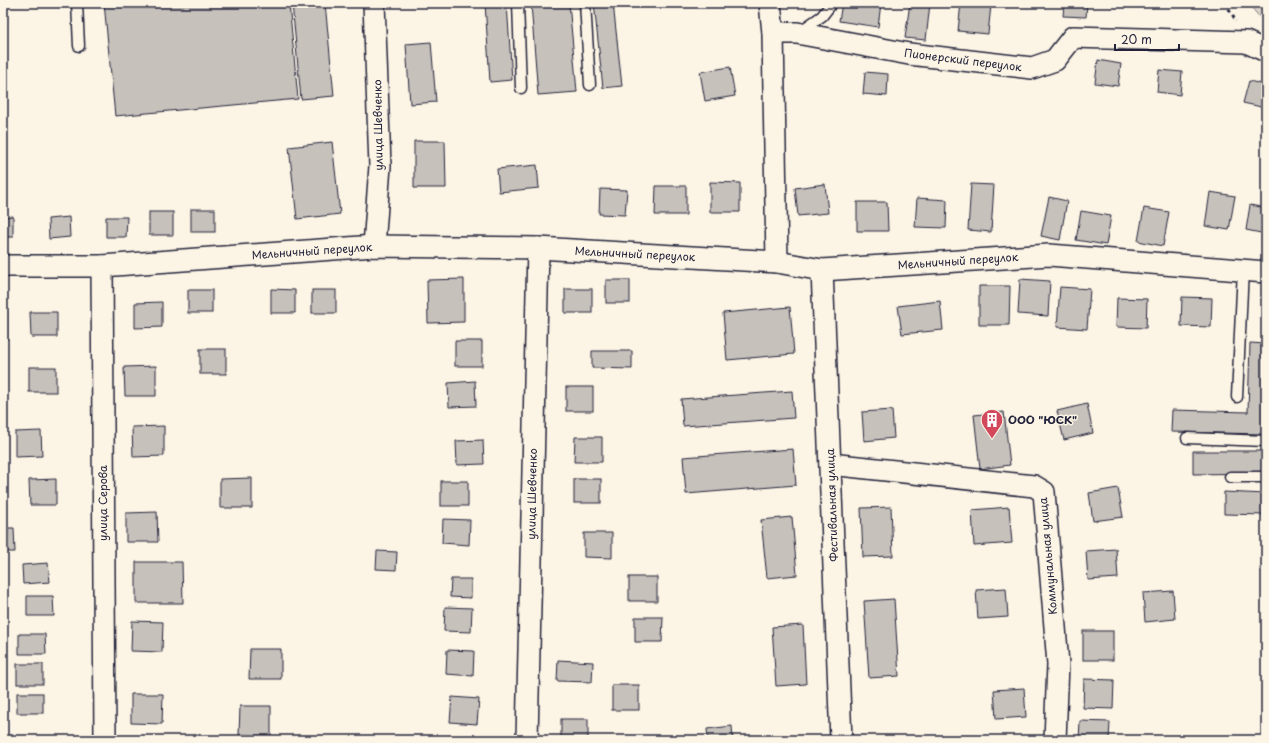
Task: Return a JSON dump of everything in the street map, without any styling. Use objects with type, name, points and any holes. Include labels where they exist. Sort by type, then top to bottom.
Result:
[{"type":"street","name":"улица Шевченко","points":[[374,3],[380,166],[374,246]]},
{"type":"street","points":[[770,3],[773,33],[777,262]]},
{"type":"street","name":"Пионерский переулок","points":[[773,33],[797,33],[909,54],[1032,68],[1055,60],[1073,37],[1246,42],[1266,51]]},
{"type":"street","name":"Мельничный переулок","points":[[3,266],[102,266],[374,246],[538,248],[777,262],[822,270],[1049,255],[1266,272]]},
{"type":"street","name":"улица Шевченко","points":[[527,740],[538,248]]},
{"type":"street","name":"улица Серова","points":[[102,266],[105,740]]},
{"type":"street","name":"Фестивальная улица","points":[[822,270],[841,740]]},
{"type":"street","name":"Коммунальная улица","points":[[830,464],[1034,486],[1044,492],[1058,664],[1055,740]]},
{"type":"lane","points":[[77,3],[79,46]]},
{"type":"lane","points":[[518,3],[520,88]]},
{"type":"lane","points":[[585,3],[590,86]]},
{"type":"lane","points":[[797,33],[822,16],[832,3]]},
{"type":"lane","points":[[1237,397],[1243,269]]},
{"type":"lane","points":[[1187,438],[1266,441]]},
{"type":"lane","points":[[1230,477],[1266,477]]},
{"type":"shaded area","points":[[1248,3],[1266,3],[1266,25]]},
{"type":"building","points":[[104,3],[289,3],[298,99],[115,116]]},
{"type":"building","points":[[292,3],[325,3],[334,96],[301,99]]},
{"type":"building","points":[[485,3],[507,3],[512,80],[490,82]]},
{"type":"building","points":[[569,3],[577,92],[538,95],[531,4]]},
{"type":"building","points":[[594,3],[613,3],[622,86],[603,88]]},
{"type":"building","points":[[842,3],[881,3],[878,27],[839,21]]},
{"type":"building","points":[[910,3],[930,3],[926,40],[905,38]]},
{"type":"building","points":[[961,3],[991,5],[988,34],[958,31]]},
{"type":"building","points":[[1064,3],[1087,3],[1086,17],[1063,16]]},
{"type":"building","points":[[431,42],[436,102],[410,104],[406,44]]},
{"type":"building","points":[[1098,60],[1121,64],[1118,86],[1095,83]]},
{"type":"building","points":[[730,67],[735,96],[705,101],[700,72]]},
{"type":"building","points":[[1159,70],[1182,72],[1180,95],[1157,92]]},
{"type":"building","points":[[865,72],[888,74],[887,96],[863,94]]},
{"type":"building","points":[[1249,81],[1266,85],[1266,108],[1243,103]]},
{"type":"building","points":[[414,141],[445,141],[446,188],[414,188]]},
{"type":"building","points":[[332,142],[340,214],[297,219],[289,147]]},
{"type":"building","points":[[537,165],[539,188],[499,192],[497,169]]},
{"type":"building","points":[[710,182],[740,183],[740,212],[710,212]]},
{"type":"building","points":[[825,184],[828,213],[798,216],[795,188]]},
{"type":"building","points":[[971,184],[994,185],[991,232],[968,230]]},
{"type":"building","points":[[656,186],[686,186],[686,215],[655,215]]},
{"type":"building","points":[[600,189],[627,190],[625,215],[599,214]]},
{"type":"building","points":[[1210,192],[1235,196],[1229,230],[1205,226]]},
{"type":"building","points":[[1049,197],[1067,201],[1060,240],[1041,236]]},
{"type":"building","points":[[917,198],[947,200],[946,228],[915,227]]},
{"type":"building","points":[[857,202],[887,202],[888,231],[857,231]]},
{"type":"building","points":[[1250,205],[1266,208],[1266,234],[1246,230]]},
{"type":"building","points":[[1144,208],[1169,212],[1163,246],[1138,241]]},
{"type":"building","points":[[191,209],[215,209],[215,232],[191,232]]},
{"type":"building","points":[[1081,211],[1111,216],[1106,245],[1076,240]]},
{"type":"building","points":[[149,212],[173,212],[173,235],[149,235]]},
{"type":"building","points":[[13,216],[13,237],[3,237],[3,217]]},
{"type":"building","points":[[69,217],[70,237],[49,239],[48,219]]},
{"type":"building","points":[[106,217],[127,217],[126,237],[106,237]]},
{"type":"building","points":[[464,279],[464,322],[428,323],[427,280]]},
{"type":"building","points":[[1020,279],[1050,281],[1048,316],[1018,314]]},
{"type":"building","points":[[606,280],[630,280],[630,303],[606,303]]},
{"type":"building","points":[[979,286],[1010,286],[1009,325],[979,325]]},
{"type":"building","points":[[1060,287],[1090,289],[1087,329],[1057,327]]},
{"type":"building","points":[[271,289],[295,290],[295,313],[271,313]]},
{"type":"building","points":[[565,289],[592,289],[592,313],[565,313]]},
{"type":"building","points":[[188,290],[212,290],[212,313],[188,313]]},
{"type":"building","points":[[312,290],[336,290],[336,313],[312,313]]},
{"type":"building","points":[[1182,297],[1212,298],[1211,327],[1181,326]]},
{"type":"building","points":[[1117,298],[1147,299],[1146,328],[1116,327]]},
{"type":"building","points":[[940,301],[943,330],[902,334],[898,306]]},
{"type":"building","points":[[162,302],[162,327],[135,328],[135,303]]},
{"type":"building","points":[[790,307],[794,354],[727,360],[723,313]]},
{"type":"building","points":[[3,311],[7,311],[7,339],[3,339]]},
{"type":"building","points":[[30,312],[57,312],[57,337],[31,337]]},
{"type":"building","points":[[455,341],[482,341],[482,366],[455,366]]},
{"type":"building","points":[[1250,343],[1266,344],[1266,434],[1171,432],[1172,410],[1248,412]]},
{"type":"building","points":[[200,349],[226,349],[226,374],[200,374]]},
{"type":"building","points":[[592,351],[632,351],[632,369],[592,368]]},
{"type":"building","points":[[156,366],[156,396],[125,396],[124,367]]},
{"type":"building","points":[[29,367],[56,367],[56,392],[29,392]]},
{"type":"building","points":[[475,381],[476,406],[449,407],[448,383]]},
{"type":"building","points":[[566,387],[593,387],[593,411],[566,411]]},
{"type":"building","points":[[792,391],[794,418],[683,426],[681,399]]},
{"type":"building","points":[[1087,404],[1093,433],[1064,440],[1057,411]]},
{"type":"building","points":[[892,410],[894,438],[864,441],[862,412]]},
{"type":"building","name":"ООО \"ЮСК\"","points":[[1004,412],[1010,465],[980,469],[974,415]]},
{"type":"building","points":[[164,426],[164,456],[133,457],[132,427]]},
{"type":"building","points":[[41,431],[42,456],[15,457],[15,432]]},
{"type":"building","points":[[575,437],[602,437],[602,462],[574,462]]},
{"type":"building","points":[[483,440],[484,464],[457,465],[456,441]]},
{"type":"building","points":[[793,449],[796,485],[686,494],[683,457]]},
{"type":"building","points":[[1193,451],[1266,451],[1266,473],[1193,474]]},
{"type":"building","points":[[252,478],[252,508],[220,508],[220,479]]},
{"type":"building","points":[[56,479],[56,505],[30,505],[29,480]]},
{"type":"building","points":[[574,479],[601,479],[601,503],[574,503]]},
{"type":"building","points":[[441,481],[468,481],[468,506],[441,506]]},
{"type":"building","points":[[1118,488],[1123,517],[1093,521],[1089,493]]},
{"type":"building","points":[[1224,492],[1266,494],[1266,515],[1224,514]]},
{"type":"building","points":[[891,507],[893,556],[863,557],[861,508]]},
{"type":"building","points":[[1009,507],[1012,543],[974,546],[972,510]]},
{"type":"building","points":[[157,512],[158,542],[126,542],[126,513]]},
{"type":"building","points":[[792,517],[797,575],[767,578],[761,520]]},
{"type":"building","points":[[443,519],[470,520],[469,545],[442,543]]},
{"type":"building","points":[[3,528],[14,528],[15,552],[3,552]]},
{"type":"building","points":[[584,533],[612,533],[612,558],[584,557]]},
{"type":"building","points":[[1116,549],[1118,578],[1088,580],[1086,551]]},
{"type":"building","points":[[377,551],[397,552],[396,570],[376,569]]},
{"type":"building","points":[[136,562],[182,562],[183,603],[136,603]]},
{"type":"building","points":[[48,563],[50,582],[23,584],[22,565]]},
{"type":"building","points":[[629,577],[657,577],[657,601],[629,601]]},
{"type":"building","points":[[451,579],[471,579],[471,598],[450,597]]},
{"type":"building","points":[[1006,588],[1008,617],[978,619],[976,590]]},
{"type":"building","points":[[1173,591],[1175,619],[1145,622],[1143,593]]},
{"type":"building","points":[[27,596],[53,596],[54,616],[27,616]]},
{"type":"building","points":[[894,599],[899,676],[869,678],[864,601]]},
{"type":"building","points":[[445,607],[472,608],[471,632],[444,631]]},
{"type":"building","points":[[635,617],[663,617],[662,642],[635,642]]},
{"type":"building","points":[[132,621],[163,622],[162,652],[131,651]]},
{"type":"building","points":[[803,625],[806,684],[776,686],[772,627]]},
{"type":"building","points":[[1083,631],[1113,631],[1113,660],[1083,660]]},
{"type":"building","points":[[19,634],[45,634],[46,654],[19,654]]},
{"type":"building","points":[[250,649],[281,649],[281,679],[249,679]]},
{"type":"building","points":[[447,650],[474,651],[473,676],[446,674]]},
{"type":"building","points":[[558,660],[593,662],[592,682],[557,681]]},
{"type":"building","points":[[17,664],[43,664],[43,684],[17,684]]},
{"type":"building","points":[[1084,679],[1114,680],[1113,709],[1083,708]]},
{"type":"building","points":[[612,685],[639,685],[639,710],[612,710]]},
{"type":"building","points":[[1024,688],[1026,717],[996,719],[994,690]]},
{"type":"building","points":[[17,693],[43,693],[43,713],[17,713]]},
{"type":"building","points":[[131,694],[163,694],[162,724],[131,723]]},
{"type":"building","points":[[452,697],[479,699],[477,724],[450,722]]},
{"type":"building","points":[[240,706],[271,706],[271,736],[239,735]]},
{"type":"building","points":[[561,719],[588,719],[588,740],[561,740]]},
{"type":"building","points":[[1080,721],[1110,722],[1109,740],[1079,740]]},
{"type":"building","points":[[732,726],[733,740],[708,740],[707,729]]},
{"type":"place","name":"ООО \"ЮСК\"","points":[[992,440]]}]
